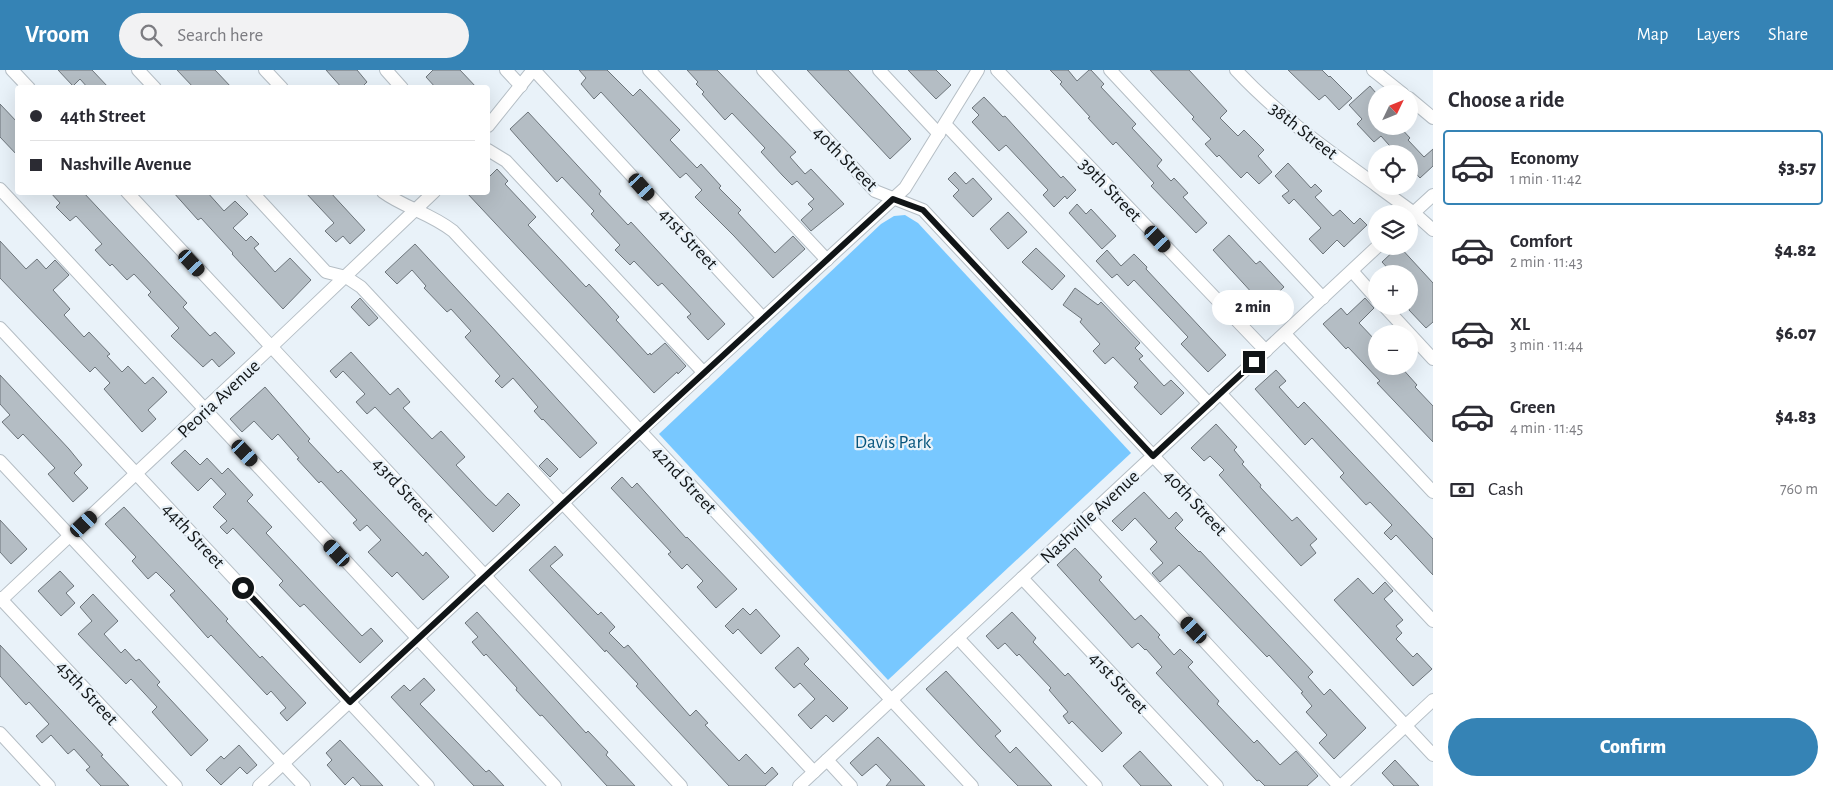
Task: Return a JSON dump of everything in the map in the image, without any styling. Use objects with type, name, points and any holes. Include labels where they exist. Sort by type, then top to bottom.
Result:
[{"type":"street","points":[[12,70],[26,85]]},
{"type":"street","points":[[138,70],[152,85]]},
{"type":"street","points":[[265,70],[279,85]]},
{"type":"street","points":[[386,70],[399,85]]},
{"type":"street","points":[[506,70],[520,86]]},
{"type":"street","points":[[490,124],[534,70]]},
{"type":"street","name":"41st Street","points":[[534,70],[762,318]]},
{"type":"street","points":[[649,70],[827,260]]},
{"type":"street","name":"40th Street","points":[[763,70],[875,191],[923,210],[1433,755]]},
{"type":"street","points":[[879,70],[942,129],[1208,404]]},
{"type":"street","points":[[259,786],[762,318],[905,188],[978,70]]},
{"type":"street","name":"39th Street","points":[[997,70],[1266,351]]},
{"type":"street","points":[[1110,70],[1323,298]]},
{"type":"street","name":"38th Street","points":[[1236,70],[1283,116],[1368,179]]},
{"type":"street","points":[[1373,70],[1392,85]]},
{"type":"street","points":[[1418,106],[1433,118]]},
{"type":"street","points":[[490,151],[506,161],[704,373]]},
{"type":"street","points":[[0,189],[555,786]]},
{"type":"street","name":"43rd Street","points":[[130,195],[681,786]]},
{"type":"street","points":[[255,195],[326,272],[346,277],[361,287],[814,772]]},
{"type":"street","name":"42nd Street","points":[[387,195],[393,200],[438,219],[453,230],[972,786]]},
{"type":"street","name":"Peoria Avenue","points":[[1,600],[205,410],[431,195]]},
{"type":"street","name":"38th Street","points":[[1388,195],[1399,205]]},
{"type":"street","points":[[1418,209],[1433,195]]},
{"type":"street","name":"38th Street","points":[[1418,220],[1433,230]]},
{"type":"street","name":"Nashville Avenue","points":[[799,786],[1369,255]]},
{"type":"street","points":[[1352,271],[1368,289]]},
{"type":"street","points":[[1392,315],[1433,359]]},
{"type":"street","name":"44th Street","points":[[0,328],[428,786]]},
{"type":"street","points":[[1285,334],[1433,492]]},
{"type":"street","points":[[1220,393],[1433,621]]},
{"type":"street","points":[[0,461],[304,786]]},
{"type":"street","points":[[1088,516],[1340,786],[1433,700]]},
{"type":"street","name":"41st Street","points":[[1022,578],[1217,786]]},
{"type":"street","name":"45th Street","points":[[1,600],[176,786]]},
{"type":"street","points":[[958,638],[1096,786]]},
{"type":"street","points":[[0,733],[49,786]]},
{"type":"street","points":[[827,760],[851,786]]},
{"type":"green space","name":"Davis Park","points":[[905,215],[918,223],[1131,453],[888,680],[659,434],[881,224],[894,216]]},
{"type":"building","points":[[58,70],[92,70],[106,85],[85,85],[80,79],[72,85]]},
{"type":"building","points":[[177,70],[215,70],[229,85],[191,85]]},
{"type":"building","points":[[326,70],[357,70],[367,82],[364,85],[339,85]]},
{"type":"building","points":[[433,70],[460,70],[474,85],[433,85],[426,77]]},
{"type":"building","points":[[579,70],[607,70],[633,96],[640,89],[680,130],[670,140],[697,168],[701,164],[721,186],[719,188],[741,210],[738,213],[775,253],[793,236],[805,249],[773,278],[695,197],[702,190],[686,173],[680,178],[601,92],[594,99],[581,84],[586,78]]},
{"type":"building","points":[[687,70],[717,70],[796,152],[790,157],[805,174],[811,169],[844,204],[811,231],[801,220],[813,209],[808,204],[814,199],[797,181],[792,185],[783,176],[761,152],[765,148],[732,113],[725,120],[702,94],[704,92],[696,84],[698,82]]},
{"type":"building","points":[[807,70],[848,70],[911,139],[890,159]]},
{"type":"building","points":[[908,70],[936,70],[951,85],[936,99]]},
{"type":"building","points":[[1050,70],[1068,70],[1077,81],[1091,70],[1104,84],[1101,87],[1136,124],[1132,128],[1162,160],[1157,166],[1171,181],[1174,178],[1188,193],[1183,197],[1207,223],[1196,233],[1151,186],[1154,183],[1116,142],[1113,145],[1088,118],[1090,117]]},
{"type":"building","points":[[1150,70],[1189,70],[1227,111],[1220,118],[1238,136],[1244,130],[1264,150],[1258,156],[1272,172],[1259,184],[1247,172],[1241,178],[1219,155],[1217,157],[1205,144],[1211,139],[1192,119],[1194,117]]},
{"type":"building","points":[[1288,70],[1322,70],[1352,98],[1339,110],[1325,95],[1319,100]]},
{"type":"building","points":[[1368,88],[1368,135],[1407,135],[1410,138],[1408,140],[1413,145],[1389,145],[1381,136],[1374,142],[1357,124],[1362,119],[1349,105]]},
{"type":"building","points":[[984,97],[1003,117],[1005,116],[1061,178],[1063,176],[1076,190],[1067,199],[1065,196],[1054,207],[1043,195],[1048,190],[1006,145],[999,151],[972,122],[979,115],[972,108]]},
{"type":"building","points":[[0,104],[15,120],[15,153],[0,137]]},
{"type":"building","points":[[528,112],[601,191],[599,194],[628,225],[631,222],[725,324],[708,340],[687,317],[691,314],[662,283],[658,286],[634,261],[630,265],[615,250],[620,245],[591,214],[594,211],[562,177],[557,182],[510,129]]},
{"type":"building","points":[[1433,149],[1433,166],[1420,178],[1418,176],[1418,151],[1424,157]]},
{"type":"building","points":[[1288,163],[1311,188],[1315,184],[1322,191],[1315,197],[1333,216],[1340,210],[1354,224],[1360,218],[1367,225],[1344,247],[1337,240],[1323,254],[1309,239],[1321,228],[1294,199],[1289,204],[1282,196],[1289,191],[1275,176]]},
{"type":"building","points":[[497,169],[508,181],[505,184],[536,217],[528,225],[586,287],[589,284],[602,298],[619,317],[616,320],[648,355],[650,353],[651,355],[665,343],[686,366],[678,374],[677,372],[654,393],[469,195],[490,195],[490,176]]},
{"type":"building","points":[[955,172],[966,184],[973,178],[992,199],[973,217],[953,196],[959,190],[948,179]]},
{"type":"building","points":[[53,195],[86,195],[187,303],[183,307],[210,336],[215,332],[235,353],[219,367],[212,359],[203,367],[171,336],[179,328],[148,295],[151,292],[134,274],[127,280],[112,264],[110,266],[95,250],[102,244],[76,216],[70,221],[56,207],[60,203]]},
{"type":"building","points":[[176,195],[210,195],[224,211],[235,201],[248,214],[233,228],[246,241],[251,236],[259,244],[254,248],[275,272],[290,258],[311,280],[283,309],[201,218],[198,220]]},
{"type":"building","points":[[308,195],[333,195],[365,230],[350,244],[343,236],[336,242],[325,231],[334,223]]},
{"type":"building","points":[[1077,204],[1086,214],[1091,209],[1116,236],[1102,249],[1069,213]]},
{"type":"building","points":[[1008,212],[1027,232],[1008,249],[990,229]]},
{"type":"building","points":[[1229,235],[1256,264],[1260,261],[1284,287],[1264,306],[1213,250]]},
{"type":"building","points":[[0,241],[26,269],[37,259],[46,269],[55,260],[69,275],[53,290],[70,309],[64,315],[84,337],[89,332],[110,354],[107,356],[122,372],[128,366],[145,384],[153,377],[167,392],[148,410],[156,419],[142,432],[104,389],[110,383],[95,367],[90,372],[0,278]]},
{"type":"building","points":[[415,244],[597,443],[580,458],[534,411],[538,407],[513,378],[502,388],[495,381],[500,376],[465,337],[471,331],[451,309],[447,312],[424,288],[426,286],[412,270],[397,284],[385,272]]},
{"type":"building","points":[[1036,248],[1065,276],[1052,290],[1022,262]]},
{"type":"building","points":[[1107,250],[1121,266],[1134,254],[1226,355],[1208,372],[1181,344],[1188,337],[1134,280],[1128,286],[1117,274],[1112,278],[1096,261]]},
{"type":"building","points":[[1389,255],[1407,255],[1416,265],[1385,265],[1382,262]]},
{"type":"building","points":[[1418,267],[1433,283],[1433,322],[1426,328],[1414,315],[1418,315]]},
{"type":"building","points":[[1075,288],[1098,305],[1101,302],[1140,343],[1135,348],[1143,356],[1139,359],[1164,386],[1171,380],[1184,393],[1161,415],[1134,387],[1138,383],[1113,357],[1105,364],[1093,351],[1100,344],[1080,322],[1082,319],[1063,305]]},
{"type":"building","points":[[360,298],[378,318],[369,326],[351,307]]},
{"type":"building","points":[[1365,298],[1368,301],[1368,314],[1359,323],[1368,333],[1368,368],[1348,347],[1346,349],[1323,324],[1341,308],[1347,315]]},
{"type":"building","points":[[351,352],[390,395],[398,388],[410,402],[403,408],[432,439],[441,431],[465,457],[456,465],[487,498],[496,506],[508,493],[520,505],[493,532],[375,407],[367,414],[356,402],[365,394],[343,371],[336,378],[330,371]]},
{"type":"building","points":[[1276,370],[1286,381],[1279,387],[1298,408],[1304,402],[1433,539],[1433,575],[1396,535],[1391,540],[1384,533],[1392,525],[1370,502],[1366,505],[1340,477],[1344,473],[1312,438],[1305,445],[1255,389]]},
{"type":"building","points":[[0,375],[82,465],[74,473],[88,488],[73,502],[48,474],[55,468],[23,434],[18,439],[2,422],[10,415],[0,404]]},
{"type":"building","points":[[1374,375],[1408,375],[1417,385],[1415,387],[1433,406],[1433,442],[1377,383],[1380,381]]},
{"type":"building","points":[[265,387],[310,439],[308,441],[338,473],[341,470],[423,556],[426,552],[449,577],[423,600],[397,572],[392,577],[368,552],[381,540],[367,525],[360,531],[353,523],[357,520],[321,481],[319,483],[278,434],[272,440],[254,421],[242,432],[230,419]]},
{"type":"building","points":[[1216,424],[1237,447],[1234,450],[1244,462],[1242,464],[1261,485],[1260,487],[1292,521],[1297,517],[1317,539],[1310,545],[1316,553],[1301,566],[1219,475],[1224,470],[1210,456],[1204,461],[1191,448]]},
{"type":"building","points":[[185,450],[200,465],[207,458],[222,474],[228,468],[253,495],[247,501],[272,527],[266,533],[362,636],[371,628],[383,641],[360,663],[304,604],[300,607],[279,585],[283,581],[233,528],[227,534],[220,527],[227,521],[213,507],[226,494],[211,478],[198,491],[171,463]]},
{"type":"building","points":[[547,458],[558,469],[550,477],[539,466]]},
{"type":"building","points":[[622,477],[632,488],[637,483],[686,538],[737,589],[716,608],[697,587],[703,581],[687,564],[682,569],[668,554],[671,552],[611,488]]},
{"type":"building","points":[[1144,492],[1169,519],[1176,512],[1183,520],[1175,528],[1200,551],[1313,672],[1308,677],[1324,695],[1330,689],[1366,728],[1334,759],[1319,743],[1327,735],[1306,712],[1312,706],[1301,693],[1303,692],[1269,655],[1267,657],[1179,565],[1160,582],[1152,573],[1163,563],[1150,549],[1157,542],[1135,518],[1122,531],[1112,521]]},
{"type":"building","points":[[124,507],[228,619],[226,621],[260,658],[262,656],[306,703],[287,721],[280,713],[286,708],[271,691],[267,695],[211,635],[208,638],[170,595],[175,591],[156,572],[148,579],[132,561],[136,557],[105,524]]},
{"type":"building","points":[[0,520],[27,549],[11,564],[0,552]]},
{"type":"building","points":[[555,546],[563,555],[550,566],[598,615],[601,612],[615,627],[609,633],[624,648],[628,645],[690,716],[696,710],[708,723],[705,725],[739,761],[746,754],[765,774],[772,767],[778,774],[765,786],[729,786],[636,686],[638,684],[606,650],[605,652],[529,570]]},
{"type":"building","points":[[1075,548],[1102,577],[1099,580],[1135,620],[1141,615],[1160,635],[1158,637],[1174,655],[1180,649],[1193,662],[1188,667],[1219,701],[1217,704],[1254,743],[1257,740],[1280,765],[1296,751],[1318,776],[1307,786],[1265,786],[1259,780],[1257,781],[1156,673],[1162,667],[1146,649],[1138,643],[1132,648],[1057,565]]},
{"type":"building","points":[[60,571],[74,586],[66,593],[75,603],[61,616],[38,591]]},
{"type":"building","points":[[1358,578],[1373,594],[1385,582],[1393,591],[1384,599],[1403,620],[1396,626],[1402,633],[1396,639],[1413,657],[1417,653],[1432,669],[1413,686],[1334,600]]},
{"type":"building","points":[[93,594],[118,621],[104,634],[121,653],[125,649],[136,661],[139,659],[160,682],[157,685],[208,740],[191,756],[152,712],[157,707],[131,679],[126,684],[78,634],[92,621],[80,607]]},
{"type":"building","points":[[743,608],[750,615],[756,609],[780,636],[761,654],[738,629],[733,634],[725,626]]},
{"type":"building","points":[[477,612],[586,733],[588,731],[608,752],[606,755],[635,786],[607,786],[542,715],[540,716],[516,690],[517,688],[486,654],[484,656],[472,642],[478,637],[465,623]]},
{"type":"building","points":[[1012,612],[1036,638],[1033,642],[1065,676],[1068,673],[1122,733],[1102,752],[1072,721],[1069,724],[1063,716],[1068,712],[1049,690],[1051,688],[1019,654],[1017,656],[1005,643],[998,649],[986,636]]},
{"type":"building","points":[[0,645],[103,755],[101,756],[129,786],[101,786],[86,770],[90,767],[74,749],[68,754],[51,735],[42,743],[36,736],[49,724],[29,702],[26,705],[0,676]]},
{"type":"building","points":[[798,647],[809,659],[804,664],[848,708],[833,722],[826,715],[811,729],[798,715],[815,699],[800,683],[794,688],[775,668]]},
{"type":"building","points":[[946,671],[1001,731],[995,736],[1010,753],[1016,747],[1052,786],[1018,786],[926,689]]},
{"type":"building","points":[[424,678],[435,690],[420,704],[486,772],[489,770],[504,786],[474,786],[391,697],[404,685],[410,691]]},
{"type":"building","points":[[878,737],[925,786],[886,786],[891,780],[876,764],[862,776],[850,763]]},
{"type":"building","points":[[340,740],[383,786],[361,786],[353,777],[345,785],[327,765],[332,760],[326,753]]},
{"type":"building","points":[[239,745],[257,765],[247,774],[240,767],[221,785],[206,770],[221,756],[224,759]]},
{"type":"building","points":[[1140,751],[1172,786],[1141,786],[1123,766]]},
{"type":"building","points":[[1395,760],[1419,786],[1394,786],[1382,773]]},
{"type":"route","points":[[243,588],[350,702],[762,318],[893,199],[923,210],[1153,456],[1254,362]]}]
